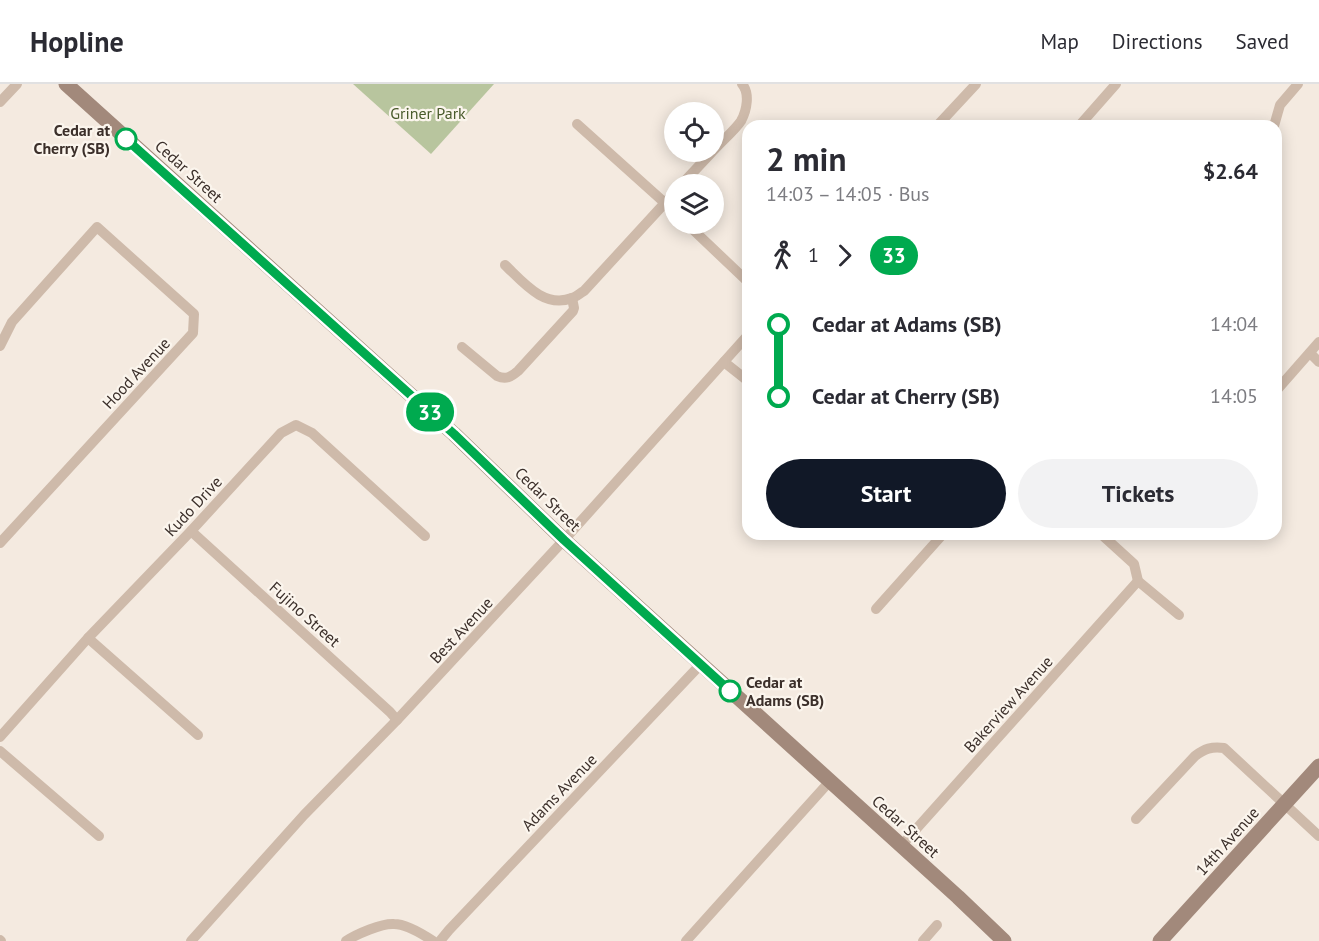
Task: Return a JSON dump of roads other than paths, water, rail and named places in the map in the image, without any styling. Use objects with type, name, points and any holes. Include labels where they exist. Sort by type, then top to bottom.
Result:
[{"type":"main road","name":"Cedar Street","points":[[66,84],[454,434],[564,540],[1004,941]]},
{"type":"main road","name":"14th Avenue","points":[[1160,941],[1319,766]]},
{"type":"street","points":[[0,102],[17,84]]},
{"type":"street","points":[[724,139],[741,120],[747,102],[746,89],[742,84]]},
{"type":"street","points":[[943,120],[976,84]]},
{"type":"street","points":[[1084,120],[1116,84]]},
{"type":"street","points":[[1276,120],[1280,105],[1298,84]]},
{"type":"street","points":[[577,124],[664,202]]},
{"type":"street","points":[[691,174],[703,162]]},
{"type":"street","points":[[505,265],[538,296],[562,300],[572,298],[584,291],[664,204]]},
{"type":"street","name":"Hood Avenue","points":[[0,346],[12,322],[97,227],[194,314],[193,333],[0,543]]},
{"type":"street","points":[[698,234],[742,276]]},
{"type":"street","points":[[462,347],[497,376],[509,377],[518,371],[573,311],[572,298]]},
{"type":"street","name":"Best Avenue","points":[[191,941],[304,815],[397,720],[564,540],[742,342]]},
{"type":"street","points":[[1282,384],[1319,342]]},
{"type":"street","points":[[1310,353],[1319,362]]},
{"type":"street","points":[[724,362],[742,376]]},
{"type":"street","name":"Kudo Drive","points":[[0,737],[88,638],[281,433],[296,425],[312,433],[425,536]]},
{"type":"street","name":"Fujino Street","points":[[191,531],[397,720]]},
{"type":"street","points":[[876,609],[938,540]]},
{"type":"street","points":[[1108,540],[1134,564],[1138,581],[1179,615]]},
{"type":"street","name":"Bakerview Avenue","points":[[901,846],[1138,581]]},
{"type":"street","points":[[88,638],[198,735]]},
{"type":"street","name":"Adams Avenue","points":[[440,941],[701,664]]},
{"type":"street","points":[[1136,819],[1195,756],[1202,751],[1216,747],[1224,748],[1319,836]]},
{"type":"street","points":[[0,751],[99,836]]},
{"type":"street","points":[[686,941],[830,782]]},
{"type":"street","points":[[346,941],[373,928],[394,924],[419,932],[433,941]]},
{"type":"street","points":[[923,941],[937,925]]},
{"type":"place","name":"Cedar at Cherry (SB)","points":[[126,139]]},
{"type":"place","name":"Cedar at Adams (SB)","points":[[730,691]]},
{"type":"park label","name":"Griner Park","points":[[428,113]]}]
